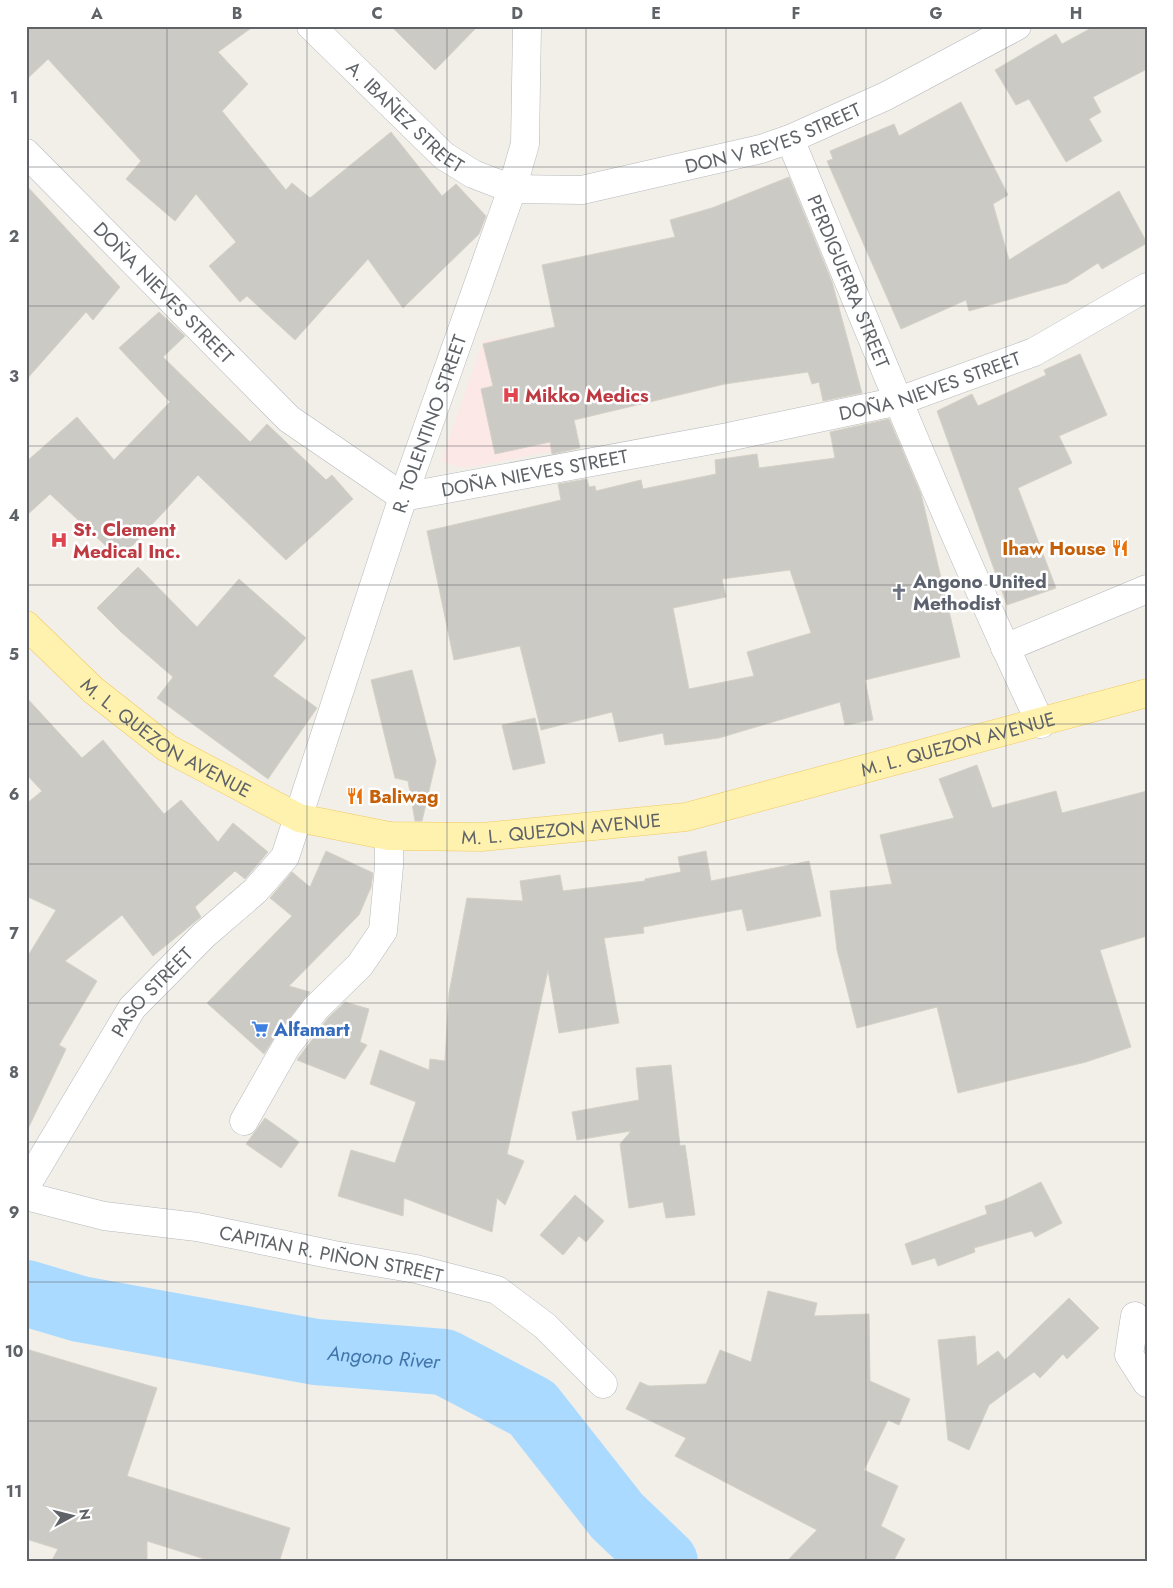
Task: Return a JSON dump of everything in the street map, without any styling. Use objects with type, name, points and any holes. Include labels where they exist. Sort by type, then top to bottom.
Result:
[{"type":"main road","name":"M. L. QUEZON AVENUE","points":[[26,625],[93,690],[167,748],[299,818],[389,836],[482,837],[686,817],[1041,724],[1147,693]]},
{"type":"street","name":"A. IBAÑEZ STREET","points":[[311,26],[444,156],[474,174],[512,189]]},
{"type":"street","name":"R. TOLENTINO STREET","points":[[299,818],[403,497],[512,189],[525,144],[526,26]]},
{"type":"street","name":"DON V REYES STREET","points":[[512,189],[582,190],[761,149],[790,139],[886,96],[1017,26]]},
{"type":"street","name":"PERDIGUERRA STREET","points":[[790,139],[898,401],[1005,648],[1041,724]]},
{"type":"street","name":"DOÑA NIEVES STREET","points":[[26,154],[289,419],[403,497],[728,437],[898,401],[1034,352],[1147,287]]},
{"type":"street","points":[[1005,648],[1147,589]]},
{"type":"street","name":"PASO STREET","points":[[26,1186],[132,1008],[204,935],[255,891],[285,857],[299,818]]},
{"type":"street","points":[[244,1121],[286,1047],[316,1008],[360,965],[383,931],[389,866],[389,836]]},
{"type":"street","name":"CAPITAN R. PIÑON STREET","points":[[26,1196],[104,1216],[197,1226],[334,1255],[416,1268],[497,1290],[545,1326],[603,1384]]},
{"type":"street","points":[[1135,1316],[1129,1355],[1147,1384]]},
{"type":"shaded area","name":"Mikko Medics","points":[[544,331],[568,448],[466,468],[441,462],[483,341]]},
{"type":"building","points":[[26,26],[254,26],[218,52],[248,84],[222,111],[286,190],[292,183],[310,198],[391,132],[442,196],[456,184],[486,216],[479,234],[403,308],[368,259],[295,340],[247,296],[240,302],[209,266],[236,242],[196,194],[175,221],[126,179],[141,161],[48,59],[26,80]]},
{"type":"building","points":[[391,26],[478,26],[435,70]]},
{"type":"building","points":[[1095,26],[1147,26],[1147,69],[1093,97],[1101,112],[1089,119],[1102,141],[1066,162],[1029,99],[1016,105],[995,70],[1056,34],[1062,44]]},
{"type":"building","points":[[961,102],[1008,195],[993,204],[1009,260],[1119,191],[1147,243],[1102,269],[1098,263],[1067,283],[969,311],[966,300],[901,329],[827,161],[833,159],[830,151],[894,124],[899,136]]},
{"type":"building","points":[[789,177],[832,282],[862,393],[823,401],[819,382],[812,384],[808,372],[725,384],[574,420],[580,448],[552,454],[550,442],[495,454],[481,389],[493,386],[483,344],[555,327],[542,265],[675,237],[670,220],[712,208]]},
{"type":"building","points":[[26,185],[120,287],[93,320],[86,312],[26,380]]},
{"type":"building","points":[[159,312],[185,336],[163,357],[250,442],[267,424],[326,480],[332,475],[353,499],[286,560],[198,475],[120,559],[50,494],[26,516],[26,462],[77,417],[114,460],[170,402],[119,348]]},
{"type":"building","points":[[1080,354],[1107,415],[1059,436],[1072,463],[1018,488],[1056,588],[1007,605],[937,411],[972,394],[978,406],[1046,375],[1044,370]]},
{"type":"building","points":[[889,419],[921,494],[960,657],[865,680],[873,720],[845,725],[840,702],[719,738],[665,745],[663,733],[619,742],[612,712],[541,730],[520,646],[454,660],[427,531],[561,500],[558,484],[587,479],[589,487],[595,486],[596,491],[641,480],[643,489],[716,474],[715,460],[757,454],[759,468],[835,458],[830,432]],"holes":[[[790,570],[811,633],[747,652],[754,676],[689,689],[673,608],[726,597],[722,579]]]},
{"type":"building","points":[[138,567],[197,627],[239,579],[306,638],[273,676],[317,708],[268,779],[157,698],[173,677],[121,632],[97,608]]},
{"type":"building","points":[[412,670],[436,761],[422,821],[415,821],[408,781],[395,778],[371,680]]},
{"type":"building","points":[[26,697],[82,758],[103,740],[164,814],[181,800],[218,842],[233,823],[268,852],[245,879],[235,871],[195,907],[201,917],[153,956],[122,915],[65,961],[97,981],[59,1045],[66,1049],[26,1133],[26,959],[56,910],[26,896],[26,804],[42,791],[26,774]]},
{"type":"building","points":[[535,718],[545,763],[513,770],[502,725]]},
{"type":"building","points":[[977,765],[992,808],[1056,791],[1062,813],[1147,791],[1147,936],[1100,950],[1131,1047],[1086,1062],[958,1093],[937,1007],[857,1028],[837,950],[830,891],[892,884],[880,835],[954,818],[939,779]]},
{"type":"building","points":[[326,851],[373,873],[371,887],[359,915],[289,986],[310,992],[274,1038],[264,1054],[207,1003],[292,916],[270,898],[292,872],[310,887]]},
{"type":"building","points":[[706,851],[711,881],[809,861],[821,916],[747,931],[742,909],[643,927],[644,933],[604,938],[619,1023],[559,1033],[548,970],[507,1154],[524,1161],[505,1205],[497,1198],[492,1232],[404,1198],[403,1216],[338,1196],[351,1150],[395,1163],[416,1102],[370,1084],[380,1050],[429,1070],[430,1059],[445,1061],[449,993],[467,898],[523,901],[520,881],[560,875],[563,891],[645,881],[645,879],[681,872],[678,857]]},
{"type":"building","points":[[345,1002],[369,1009],[360,1042],[367,1045],[345,1079],[297,1060],[328,1018]]},
{"type":"building","points":[[671,1065],[680,1146],[685,1145],[695,1215],[666,1218],[663,1202],[629,1208],[620,1144],[631,1131],[577,1140],[572,1112],[639,1100],[636,1068]]},
{"type":"building","points":[[265,1118],[299,1142],[281,1168],[246,1144]]},
{"type":"building","points":[[1041,1182],[1062,1223],[1035,1237],[1032,1231],[974,1248],[975,1252],[938,1266],[935,1258],[912,1265],[905,1244],[987,1214],[985,1206],[1002,1201]]},
{"type":"building","points":[[575,1195],[604,1221],[586,1242],[579,1236],[563,1255],[540,1235]]},
{"type":"building","points":[[768,1291],[817,1303],[814,1316],[869,1314],[870,1381],[910,1399],[899,1425],[888,1420],[864,1470],[898,1486],[881,1526],[905,1539],[893,1562],[786,1562],[817,1530],[675,1456],[686,1438],[626,1409],[640,1382],[649,1386],[706,1384],[720,1350],[751,1362]]},
{"type":"building","points":[[1069,1298],[1099,1328],[1067,1359],[1063,1354],[1040,1378],[1034,1372],[989,1405],[969,1450],[948,1440],[938,1340],[975,1336],[977,1366],[998,1351],[1005,1360]]},
{"type":"building","points":[[26,1349],[157,1388],[127,1476],[290,1528],[279,1562],[214,1562],[147,1541],[147,1562],[51,1562],[58,1549],[26,1539]]},
{"type":"waterway","name":"Angono River","points":[[26,1293],[80,1309],[316,1352],[444,1362],[532,1408],[617,1516],[665,1562]]},
{"type":"place","name":"Mikko Medics","points":[[511,395]]},
{"type":"place","name":"St. Clement Medical Inc.","points":[[59,540]]},
{"type":"place","name":"Ihaw House","points":[[1120,548]]},
{"type":"place","name":"Angono United Methodist","points":[[899,592]]},
{"type":"place","name":"Baliwag","points":[[355,796]]},
{"type":"place","name":"Alfamart","points":[[260,1029]]}]
